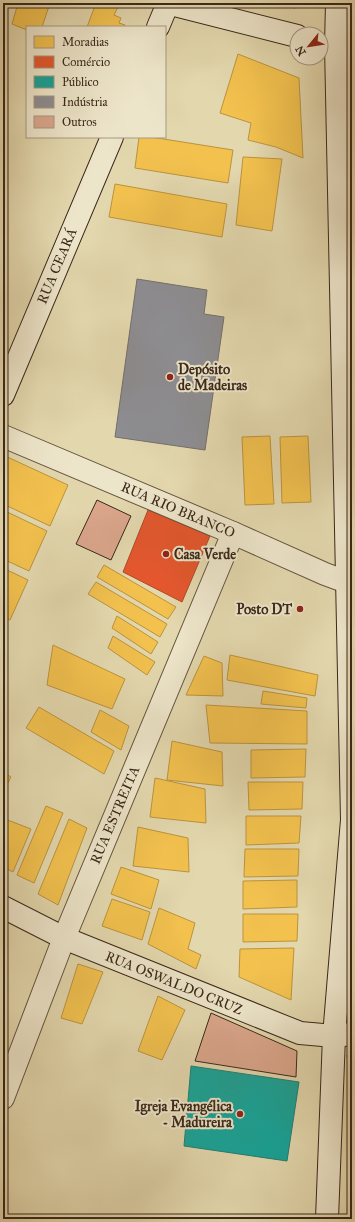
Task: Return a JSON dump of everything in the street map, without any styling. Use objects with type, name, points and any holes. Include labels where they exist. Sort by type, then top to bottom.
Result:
[{"type":"street","points":[[158,26],[168,3],[289,34]]},
{"type":"street","points":[[329,39],[337,3]]},
{"type":"street","points":[[327,1219],[343,1035],[352,820],[349,584],[329,66]]},
{"type":"street","name":"RUA CEARÁ","points":[[3,395],[112,138]]},
{"type":"street","name":"RUA RIO BRANCO","points":[[3,436],[233,533],[349,584]]},
{"type":"street","name":"RUA ESTREITA","points":[[3,1098],[64,938],[233,533]]},
{"type":"street","name":"RUA OSWALDO CRUZ","points":[[3,907],[64,938],[300,1033],[343,1035]]},
{"type":"building: Moradias","points":[[18,3],[50,3],[42,26],[26,26],[26,30],[12,24]]},
{"type":"building: Moradias","points":[[96,3],[108,3],[118,7],[114,15],[121,18],[119,23],[125,25],[124,26],[87,26]]},
{"type":"building: Moradias","points":[[238,54],[299,78],[303,158],[276,147],[248,140],[251,123],[220,113]]},
{"type":"building: Moradias","points":[[139,138],[157,138],[233,150],[228,183],[135,168]]},
{"type":"building: Moradias","points":[[243,157],[282,159],[272,231],[236,225]]},
{"type":"building: Moradias","points":[[115,184],[227,204],[222,237],[109,217]]},
{"type":"building: Moradias","points":[[270,436],[274,504],[245,505],[242,437]]},
{"type":"building: Moradias","points":[[308,436],[311,502],[282,503],[280,437]]},
{"type":"building: Moradias","points":[[3,455],[68,485],[50,526],[3,504]]},
{"type":"building: Moradias","points":[[3,510],[47,531],[29,571],[3,559]]},
{"type":"building: Moradias","points":[[104,565],[176,607],[168,619],[97,577]]},
{"type":"building: Moradias","points":[[3,568],[28,580],[10,620],[3,617]]},
{"type":"building: Moradias","points":[[96,582],[167,624],[160,637],[88,594]]},
{"type":"building: Moradias","points":[[117,616],[158,642],[151,654],[112,628]]},
{"type":"building: Moradias","points":[[113,636],[155,662],[147,675],[108,648]]},
{"type":"building: Moradias","points":[[53,645],[125,679],[112,709],[47,685]]},
{"type":"building: Moradias","points":[[230,655],[318,675],[315,696],[227,680]]},
{"type":"building: Moradias","points":[[204,656],[222,663],[223,696],[186,695]]},
{"type":"building: Moradias","points":[[263,691],[307,698],[306,708],[261,704]]},
{"type":"building: Moradias","points":[[206,705],[307,711],[307,744],[210,743]]},
{"type":"building: Moradias","points":[[39,707],[114,751],[104,774],[26,728]]},
{"type":"building: Moradias","points":[[100,710],[129,726],[121,750],[91,732]]},
{"type":"building: Moradias","points":[[172,741],[222,752],[223,786],[167,780]]},
{"type":"building: Moradias","points":[[306,749],[305,777],[251,778],[251,750]]},
{"type":"building: Moradias","points":[[3,772],[11,777],[3,792]]},
{"type":"building: Moradias","points":[[155,778],[205,789],[206,823],[150,817]]},
{"type":"building: Moradias","points":[[248,782],[303,782],[302,809],[249,810]]},
{"type":"building: Moradias","points":[[46,806],[63,813],[34,883],[17,875]]},
{"type":"building: Moradias","points":[[246,816],[301,816],[299,843],[246,845]]},
{"type":"building: Moradias","points":[[5,819],[31,829],[13,872],[3,867],[3,824]]},
{"type":"building: Moradias","points":[[69,819],[87,828],[58,905],[38,894]]},
{"type":"building: Moradias","points":[[138,827],[188,838],[189,872],[133,866]]},
{"type":"building: Moradias","points":[[245,849],[299,849],[298,876],[244,877]]},
{"type":"building: Moradias","points":[[121,867],[159,880],[151,909],[111,894]]},
{"type":"building: Moradias","points":[[297,880],[297,907],[243,909],[243,881]]},
{"type":"building: Moradias","points":[[112,899],[150,912],[142,940],[102,926]]},
{"type":"building: Moradias","points":[[159,908],[195,923],[188,949],[201,955],[196,969],[148,944]]},
{"type":"building: Moradias","points":[[243,914],[298,914],[297,941],[243,942]]},
{"type":"building: Moradias","points":[[294,948],[291,1000],[239,977],[240,949]]},
{"type":"building: Moradias","points":[[78,964],[103,972],[82,1024],[61,1018]]},
{"type":"building: Moradias","points":[[158,996],[185,1010],[162,1060],[138,1051]]},
{"type":"building: Comércio","points":[[271,3],[296,3],[295,8]]},
{"type":"building: Comércio","name":"Casa Verde","points":[[148,510],[210,536],[182,602],[123,572]]},
{"type":"building: Público","name":"Igreja Evangélica - Madureira","points":[[191,1066],[299,1082],[287,1161],[184,1146]]},
{"type":"building: Indústria","name":"Depósito de Madeiras","points":[[137,279],[207,290],[204,314],[224,317],[205,450],[115,437]]},
{"type":"building: Outros","points":[[97,500],[131,516],[111,560],[76,544]]},
{"type":"building: Outros","points":[[211,1013],[297,1051],[296,1077],[195,1061]]},
{"type":"building: Outros","points":[[352,1054],[352,1088],[351,1088],[347,1055]]},
{"type":"place","name":"Depósito de Madeiras","points":[[170,377]]},
{"type":"place","name":"Casa Verde","points":[[166,554]]},
{"type":"place","name":"Posto DT","points":[[300,609]]},
{"type":"place","name":"Igreja Evangélica - Madureira","points":[[240,1114]]}]
